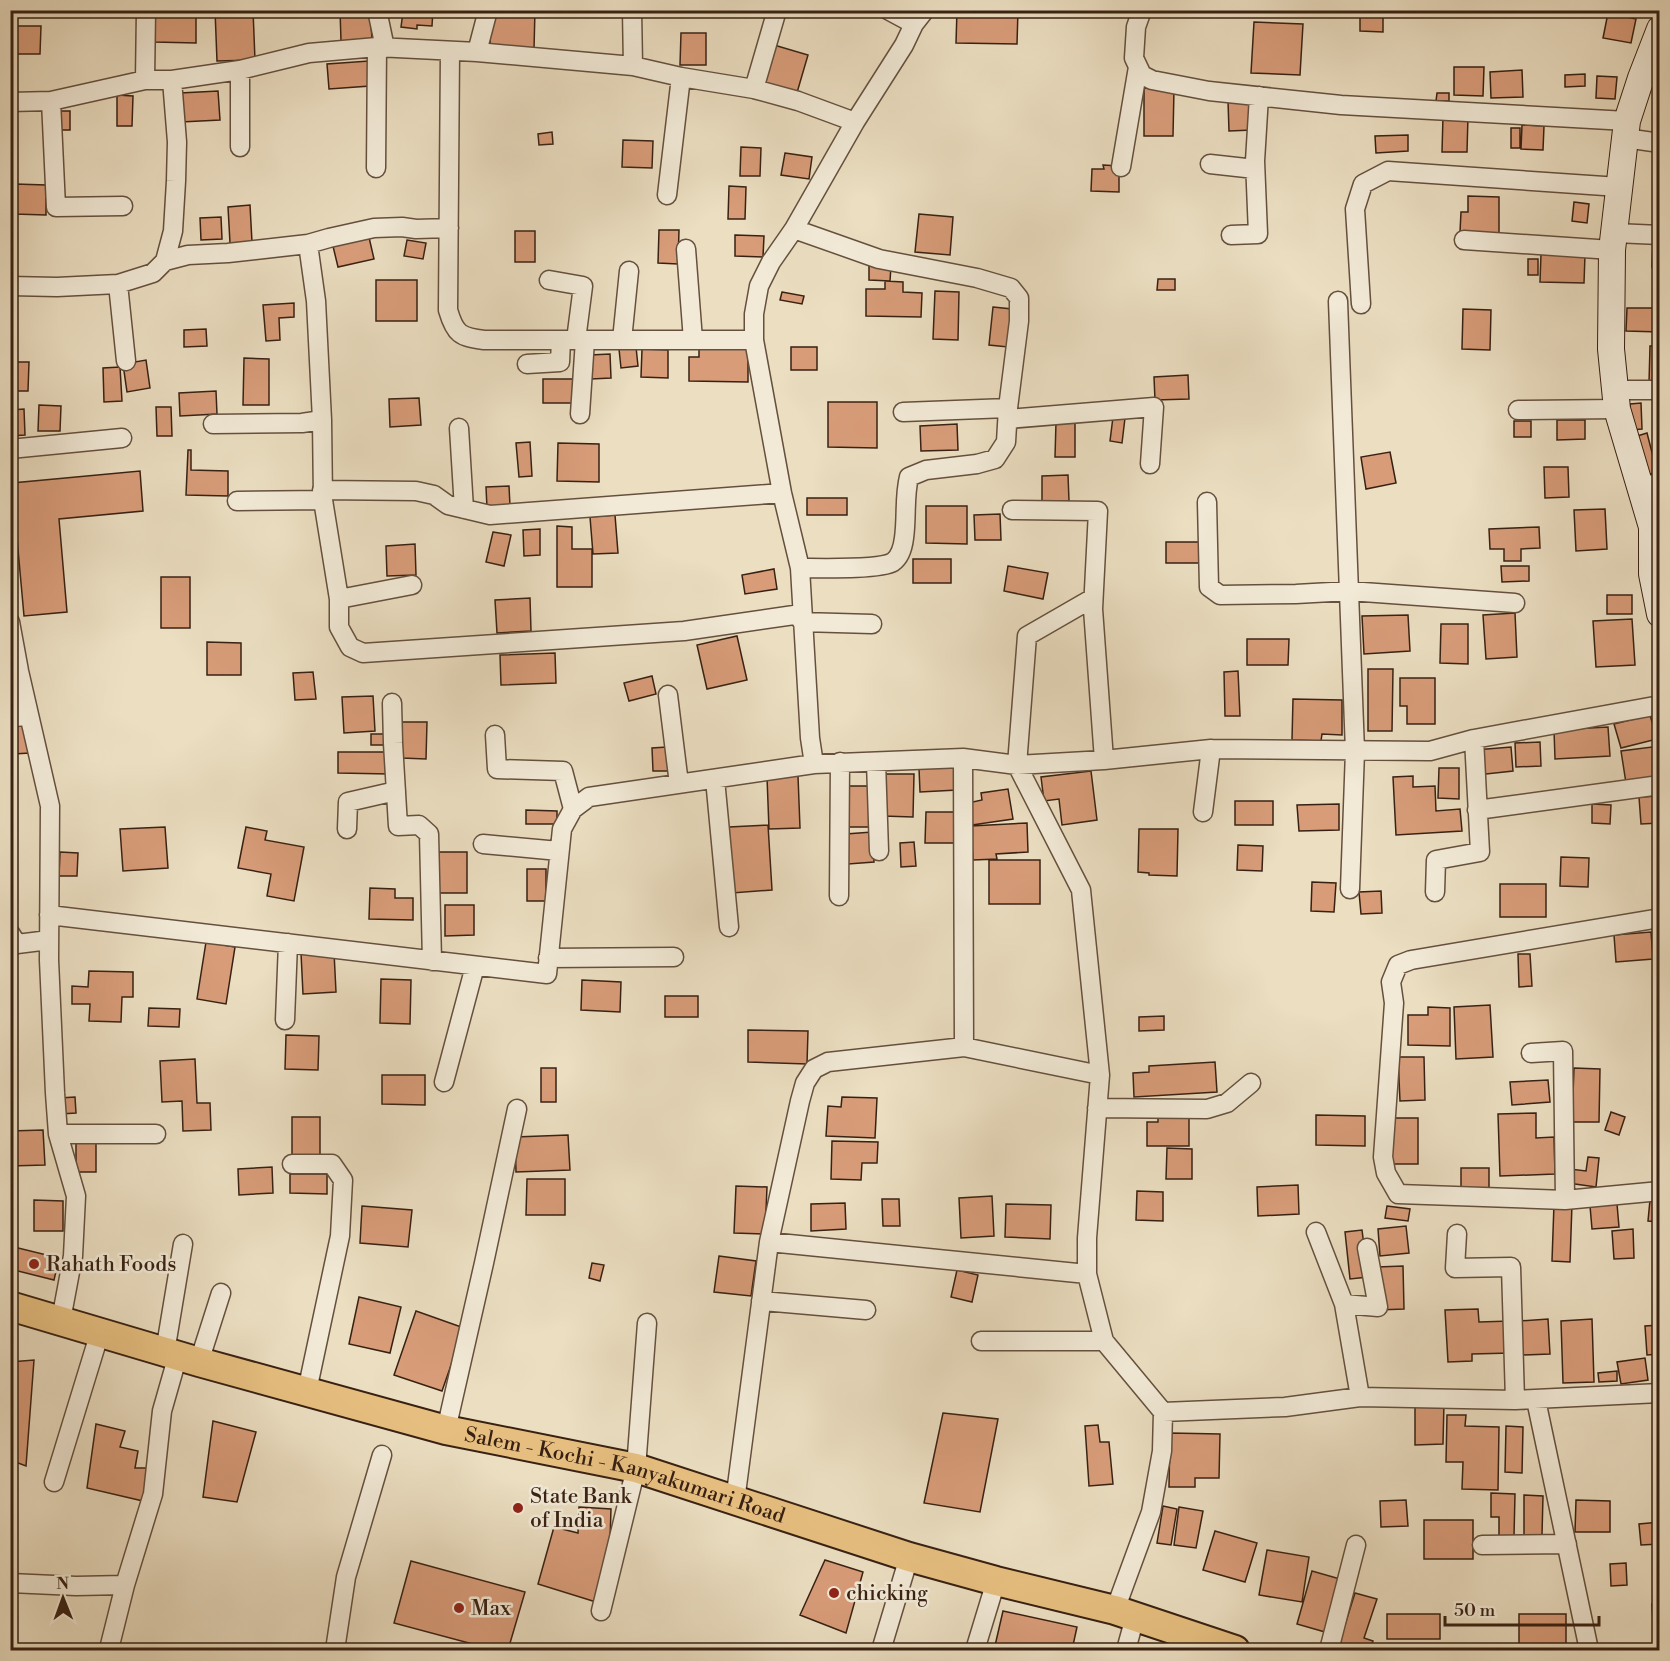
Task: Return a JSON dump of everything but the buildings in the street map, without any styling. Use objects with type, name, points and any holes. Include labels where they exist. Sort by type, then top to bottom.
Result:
[{"type":"main road","name":"Salem - Kochi - Kanyakumari Road","points":[[10,1306],[446,1430],[636,1468],[909,1557],[1125,1614],[1223,1649]]},
{"type":"street","points":[[145,80],[146,10]]},
{"type":"street","points":[[376,168],[381,47],[377,10]]},
{"type":"street","points":[[477,52],[488,10]]},
{"type":"street","points":[[632,10],[633,66]]},
{"type":"street","points":[[754,89],[777,10]]},
{"type":"street","points":[[814,764],[810,738],[800,568],[782,493],[754,340],[754,314],[759,286],[771,262],[794,229],[855,122],[919,17],[888,10]]},
{"type":"street","points":[[1142,10],[1136,27],[1134,57],[1142,75],[1152,80],[1209,91],[1341,105],[1626,129],[1659,144]]},
{"type":"street","points":[[1659,29],[1626,129],[1614,241],[1611,349],[1617,399],[1650,484],[1659,614]]},
{"type":"street","points":[[10,102],[51,101],[145,80],[172,80],[240,70],[309,53],[381,47],[477,52],[633,66],[681,77],[754,89],[798,101],[855,122]]},
{"type":"street","points":[[450,51],[448,310],[452,325],[465,337],[484,339],[754,340]]},
{"type":"street","points":[[1121,166],[1138,67]]},
{"type":"street","points":[[240,70],[240,147]]},
{"type":"street","points":[[667,195],[681,77]]},
{"type":"street","points":[[10,286],[57,287],[118,284],[153,273],[165,261],[173,231],[177,162],[172,80]]},
{"type":"street","points":[[1231,236],[1258,234],[1255,169],[1259,96]]},
{"type":"street","points":[[51,101],[57,207],[123,206]]},
{"type":"street","points":[[1210,164],[1255,169]]},
{"type":"street","points":[[1361,304],[1355,209],[1363,184],[1388,171],[1619,187]]},
{"type":"street","points":[[165,261],[188,255],[308,244],[329,237],[374,228],[449,228]]},
{"type":"street","points":[[794,229],[879,259],[977,278],[1011,288],[1019,298],[1019,321],[1006,442],[995,459],[977,464],[926,470],[909,477],[905,493],[905,534],[902,549],[894,562],[880,566],[800,568]]},
{"type":"street","points":[[1464,240],[1614,241],[1659,235]]},
{"type":"street","points":[[308,244],[316,301],[322,420],[322,495],[339,599],[339,627],[350,647],[363,653],[684,631],[802,618],[872,624]]},
{"type":"street","points":[[686,249],[693,340]]},
{"type":"street","points":[[622,340],[629,271]]},
{"type":"street","points":[[549,280],[583,286],[574,340],[580,414]]},
{"type":"street","points":[[118,284],[126,361]]},
{"type":"street","points":[[1338,301],[1355,751],[1350,889]]},
{"type":"street","points":[[527,364],[560,362],[574,340]]},
{"type":"street","points":[[1518,410],[1617,399],[1659,390]]},
{"type":"street","points":[[903,412],[1008,414],[1154,407],[1150,464]]},
{"type":"street","points":[[213,424],[302,423],[322,420]]},
{"type":"street","points":[[459,428],[464,508]]},
{"type":"street","points":[[10,449],[122,438]]},
{"type":"street","points":[[237,501],[416,490],[434,495],[448,505],[490,515],[782,493]]},
{"type":"street","points":[[1207,502],[1209,586],[1220,595],[1349,591],[1515,603]]},
{"type":"street","points":[[1012,510],[1098,511],[1093,609],[1104,760]]},
{"type":"street","points":[[339,599],[412,585]]},
{"type":"street","points":[[1093,598],[1027,636],[1017,765],[1082,890],[1100,1075],[1088,1238],[1088,1274],[1104,1341],[1163,1412],[1162,1451],[1152,1512],[1125,1614],[1126,1650]]},
{"type":"street","points":[[10,622],[50,806],[49,940],[55,1093],[58,1134],[76,1196],[73,1256],[61,1320]]},
{"type":"street","points":[[668,694],[679,784]]},
{"type":"street","points":[[392,703],[398,826],[419,825],[429,834],[432,961]]},
{"type":"street","points":[[50,915],[547,974],[562,829],[573,809],[590,797],[840,762],[963,759],[1017,765],[1104,760],[1211,749],[1430,751],[1473,739],[1659,705]]},
{"type":"street","points":[[10,718],[29,715]]},
{"type":"street","points":[[495,735],[497,769],[563,771],[573,809]]},
{"type":"street","points":[[1435,892],[1436,860],[1480,852],[1473,739]]},
{"type":"street","points":[[1203,812],[1211,749]]},
{"type":"street","points":[[963,759],[964,1047]]},
{"type":"street","points":[[839,897],[840,762]]},
{"type":"street","points":[[876,762],[879,851]]},
{"type":"street","points":[[715,779],[729,927]]},
{"type":"street","points":[[1478,810],[1659,785]]},
{"type":"street","points":[[347,830],[348,802],[396,791]]},
{"type":"street","points":[[483,844],[560,851]]},
{"type":"street","points":[[1659,918],[1411,960],[1398,965],[1391,982],[1394,1003],[1383,1157],[1386,1173],[1398,1194],[1565,1200],[1659,1191]]},
{"type":"street","points":[[10,933],[17,944],[49,940]]},
{"type":"street","points":[[285,1020],[288,943]]},
{"type":"street","points":[[548,958],[674,957]]},
{"type":"street","points":[[444,1082],[475,966]]},
{"type":"street","points":[[735,1500],[769,1242],[800,1101],[805,1083],[814,1069],[828,1062],[964,1047],[1100,1075]]},
{"type":"street","points":[[1531,1053],[1563,1051],[1565,1200]]},
{"type":"street","points":[[1097,1108],[1207,1109],[1227,1102],[1251,1083]]},
{"type":"street","points":[[446,1430],[517,1109]]},
{"type":"street","points":[[58,1134],[156,1134]]},
{"type":"street","points":[[292,1164],[332,1164],[343,1180],[340,1236],[307,1391]]},
{"type":"street","points":[[1316,1232],[1344,1304],[1360,1397]]},
{"type":"street","points":[[1457,1234],[1455,1268],[1511,1267],[1515,1400]]},
{"type":"street","points":[[769,1242],[1088,1274]]},
{"type":"street","points":[[180,1356],[183,1244]]},
{"type":"street","points":[[1344,1304],[1378,1307],[1367,1248]]},
{"type":"street","points":[[109,1649],[125,1585],[153,1494],[162,1411],[180,1356],[221,1293]]},
{"type":"street","points":[[761,1301],[866,1310]]},
{"type":"street","points":[[601,1611],[636,1468],[647,1323]]},
{"type":"street","points":[[54,1482],[100,1332]]},
{"type":"street","points":[[981,1341],[1104,1341]]},
{"type":"street","points":[[1163,1412],[1285,1407],[1360,1397],[1536,1400],[1659,1393]]},
{"type":"street","points":[[1536,1400],[1589,1650]]},
{"type":"street","points":[[335,1650],[346,1577],[382,1455]]},
{"type":"street","points":[[1482,1545],[1567,1544]]},
{"type":"street","points":[[1329,1650],[1356,1545]]},
{"type":"street","points":[[882,1647],[909,1557]]},
{"type":"street","points":[[975,1650],[996,1581]]},
{"type":"street","points":[[10,1583],[76,1586],[125,1585]]},
{"type":"place","name":"Rahath Foods","points":[[34,1264]]},
{"type":"place","name":"State Bank of India","points":[[518,1508]]},
{"type":"place","name":"chicking","points":[[834,1593]]},
{"type":"place","name":"Max","points":[[459,1608]]}]
